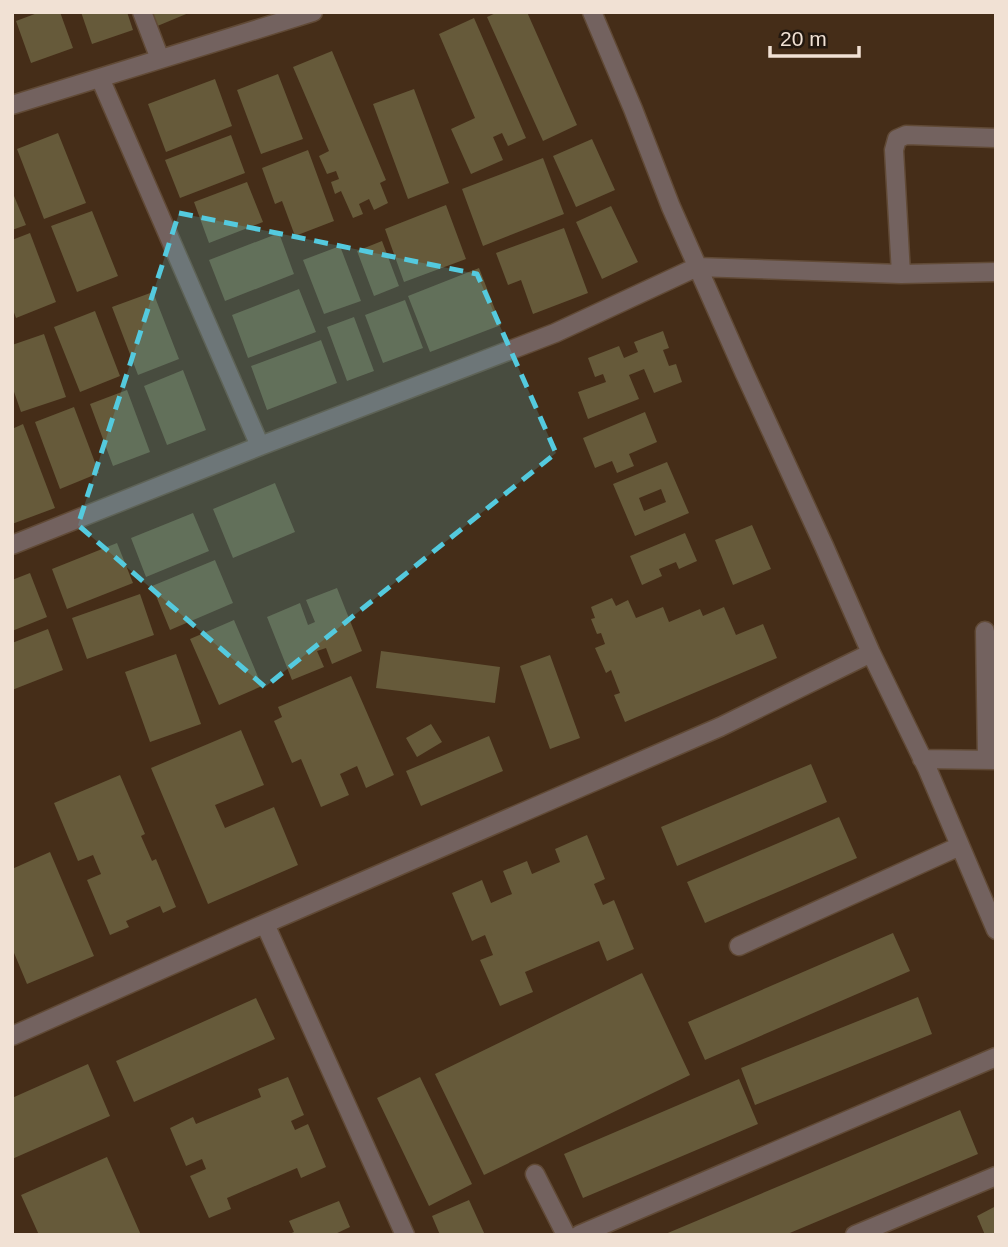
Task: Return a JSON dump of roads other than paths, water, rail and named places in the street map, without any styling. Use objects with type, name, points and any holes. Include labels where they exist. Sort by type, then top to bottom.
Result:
[{"type":"street","points":[[142,12],[160,59]]},
{"type":"street","points":[[12,105],[313,12]]},
{"type":"street","points":[[592,12],[697,267],[871,653],[922,759],[996,930]]},
{"type":"street","points":[[100,78],[260,446]]},
{"type":"street","points":[[901,274],[894,150],[897,139],[906,135],[996,138]]},
{"type":"street","points":[[12,545],[555,333],[697,267],[901,274],[996,272]]},
{"type":"street","points":[[922,759],[991,760],[985,631]]},
{"type":"street","points":[[12,1036],[720,727],[871,653]]},
{"type":"street","points":[[739,946],[960,846]]},
{"type":"street","points":[[265,924],[405,1235]]},
{"type":"street","points":[[579,1235],[996,1057]]},
{"type":"street","points":[[535,1174],[566,1235]]},
{"type":"street","points":[[855,1235],[996,1176]]}]
